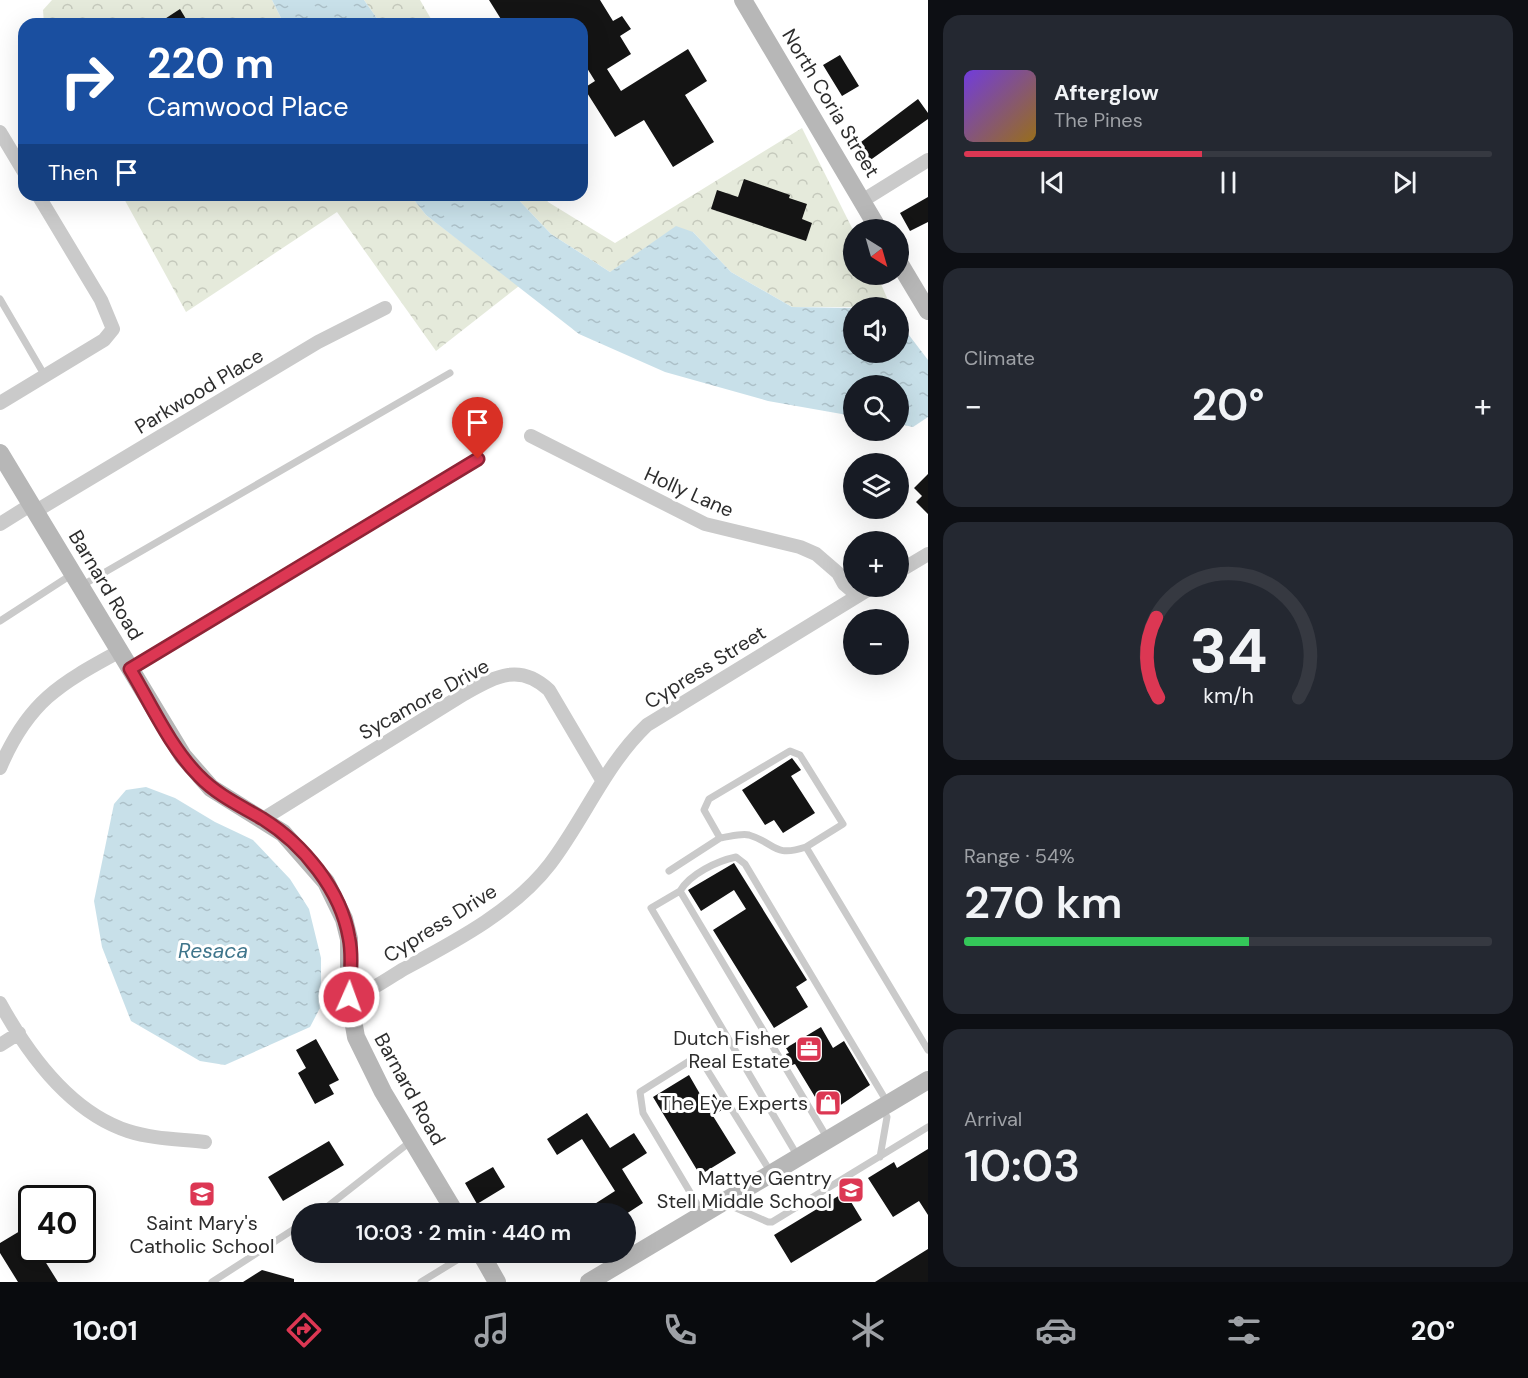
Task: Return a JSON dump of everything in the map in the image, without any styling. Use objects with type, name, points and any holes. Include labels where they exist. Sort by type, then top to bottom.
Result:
[{"type":"street","name":"North Coria Street","points":[[743,0],[873,219]]},
{"type":"street","points":[[0,132],[18,162]]},
{"type":"street","points":[[862,201],[928,160]]},
{"type":"street","points":[[0,403],[105,340],[114,329],[101,300],[42,201]]},
{"type":"street","points":[[909,279],[928,311]]},
{"type":"street","name":"Parkwood Place","points":[[0,524],[34,508],[318,342],[385,308]]},
{"type":"street","name":"Holly Lane","points":[[531,436],[705,524],[800,547],[816,554],[838,573],[843,582]]},
{"type":"street","name":"Barnard Road","points":[[0,453],[183,756],[197,775],[229,800],[263,819],[299,848],[320,874],[336,901],[349,939],[351,1018],[363,1056],[449,1203]]},
{"type":"street","points":[[130,669],[478,459]]},
{"type":"street","points":[[909,565],[928,554]]},
{"type":"street","name":"Cypress Street","points":[[519,896],[551,862],[602,780],[633,739],[664,713],[858,597]]},
{"type":"street","points":[[0,768],[19,729],[42,700],[82,672],[120,651]]},
{"type":"street","name":"Sycamore Drive","points":[[263,819],[464,694],[497,677],[513,674],[527,675],[539,681],[549,690],[602,780]]},
{"type":"street","name":"Cypress Drive","points":[[349,997],[364,992],[418,962],[519,896]]},
{"type":"street","points":[[0,1003],[19,1033],[65,1091],[96,1116],[145,1135],[205,1142]]},
{"type":"street","points":[[0,1045],[19,1033]]},
{"type":"street","points":[[589,1282],[928,1080]]},
{"type":"street","points":[[486,1263],[497,1282]]},
{"type":"lane","points":[[0,299],[45,376]]},
{"type":"lane","points":[[0,621],[450,374]]},
{"type":"lane","points":[[669,871],[720,838],[747,835],[779,851],[789,852],[806,847],[843,824],[800,755],[790,751],[710,799],[704,810],[720,838]]},
{"type":"lane","points":[[806,847],[928,1050]]},
{"type":"lane","points":[[798,1157],[651,908],[680,891],[685,883],[722,860],[736,857],[745,864],[885,1106],[887,1116],[880,1156]]},
{"type":"lane","points":[[680,891],[829,1139]]},
{"type":"lane","points":[[703,1214],[643,1113],[640,1092],[691,1060],[701,1060],[772,1173]]},
{"type":"lane","points":[[730,1198],[736,1208],[772,1222],[928,1127]]},
{"type":"lane","points":[[333,1203],[364,1181],[412,1140]]},
{"type":"lane","points":[[213,1282],[291,1231]]},
{"type":"lane","points":[[421,1282],[452,1263]]},
{"type":"green space","points":[[52,0],[272,0],[281,18],[44,18],[43,10]]},
{"type":"green space","points":[[364,0],[420,0],[430,18],[377,18]]},
{"type":"green space","points":[[802,128],[848,219],[843,219],[843,285],[881,285],[887,297],[843,297],[843,307],[792,307],[731,272],[693,232],[640,254],[610,272],[551,234],[520,201],[548,202],[615,243]]},
{"type":"green space","points":[[125,201],[415,201],[426,215],[519,286],[436,351],[337,212],[186,312]]},
{"type":"water","points":[[272,0],[364,0],[377,18],[281,18]]},
{"type":"water","points":[[415,201],[520,201],[551,234],[610,272],[676,226],[693,232],[731,272],[792,307],[843,308],[843,363],[909,363],[909,335],[928,360],[928,417],[913,427],[909,426],[909,375],[843,375],[843,414],[768,401],[665,372],[579,334],[426,215]]},
{"type":"water","name":"Resaca","points":[[146,787],[175,798],[215,822],[253,840],[290,879],[309,909],[321,958],[321,1006],[310,1027],[225,1065],[200,1061],[131,1021],[102,947],[94,901],[114,804],[126,790]]},
{"type":"building","points":[[489,0],[600,0],[613,21],[622,16],[631,29],[620,36],[631,54],[607,69],[621,91],[688,49],[707,81],[685,95],[714,142],[673,167],[644,120],[615,137],[588,94],[588,85],[595,81],[588,70],[588,18],[500,18]]},
{"type":"building","points":[[180,9],[185,18],[166,18]]},
{"type":"building","points":[[840,55],[859,86],[842,96],[823,65]]},
{"type":"building","points":[[918,99],[928,113],[928,119],[869,161],[857,145]]},
{"type":"building","points":[[744,179],[790,195],[789,198],[807,204],[802,219],[812,223],[806,241],[711,209],[717,190],[738,197]]},
{"type":"building","points":[[928,197],[928,222],[910,231],[909,219],[903,219],[900,213]]},
{"type":"building","points":[[928,474],[928,514],[916,502],[922,496],[914,488]]},
{"type":"building","points":[[792,758],[801,770],[791,776],[815,813],[783,833],[774,820],[765,825],[742,790]]},
{"type":"building","points":[[734,863],[807,980],[796,987],[808,1007],[774,1028],[713,930],[746,909],[734,890],[701,911],[688,890]]},
{"type":"building","points":[[821,1027],[833,1048],[844,1041],[870,1085],[826,1115],[795,1064],[792,1065],[786,1054],[789,1053],[786,1048]]},
{"type":"building","points":[[316,1039],[339,1080],[329,1085],[334,1094],[315,1104],[298,1073],[306,1068],[296,1050]]},
{"type":"building","points":[[689,1075],[704,1101],[714,1094],[723,1109],[713,1116],[736,1153],[700,1175],[653,1097]]},
{"type":"building","points":[[587,1113],[610,1148],[634,1133],[647,1153],[622,1169],[643,1203],[636,1208],[636,1203],[596,1203],[615,1191],[582,1139],[557,1155],[547,1139]]},
{"type":"building","points":[[329,1141],[344,1165],[283,1201],[268,1177]]},
{"type":"building","points":[[928,1149],[928,1215],[919,1201],[893,1217],[868,1178],[894,1162],[897,1168]]},
{"type":"building","points":[[493,1167],[505,1187],[476,1203],[465,1183]]},
{"type":"building","points":[[845,1192],[862,1220],[791,1263],[774,1235]]},
{"type":"building","points":[[18,1232],[18,1263],[46,1263],[58,1282],[18,1282],[0,1253],[0,1243]]},
{"type":"building","points":[[928,1249],[928,1282],[875,1282]]},
{"type":"building","points":[[262,1270],[294,1279],[294,1282],[243,1282]]},
{"type":"place","name":"Dutch Fisher Real Estate","points":[[809,1049]]},
{"type":"place","name":"The Eye Experts","points":[[828,1103]]},
{"type":"place","name":"Mattye Gentry Stell Middle School","points":[[851,1190]]},
{"type":"place","name":"Saint Mary's Catholic School","points":[[202,1194]]},
{"type":"route","points":[[349,997],[351,958],[349,939],[344,919],[326,882],[314,865],[283,833],[229,800],[197,775],[130,669],[478,459]]}]
